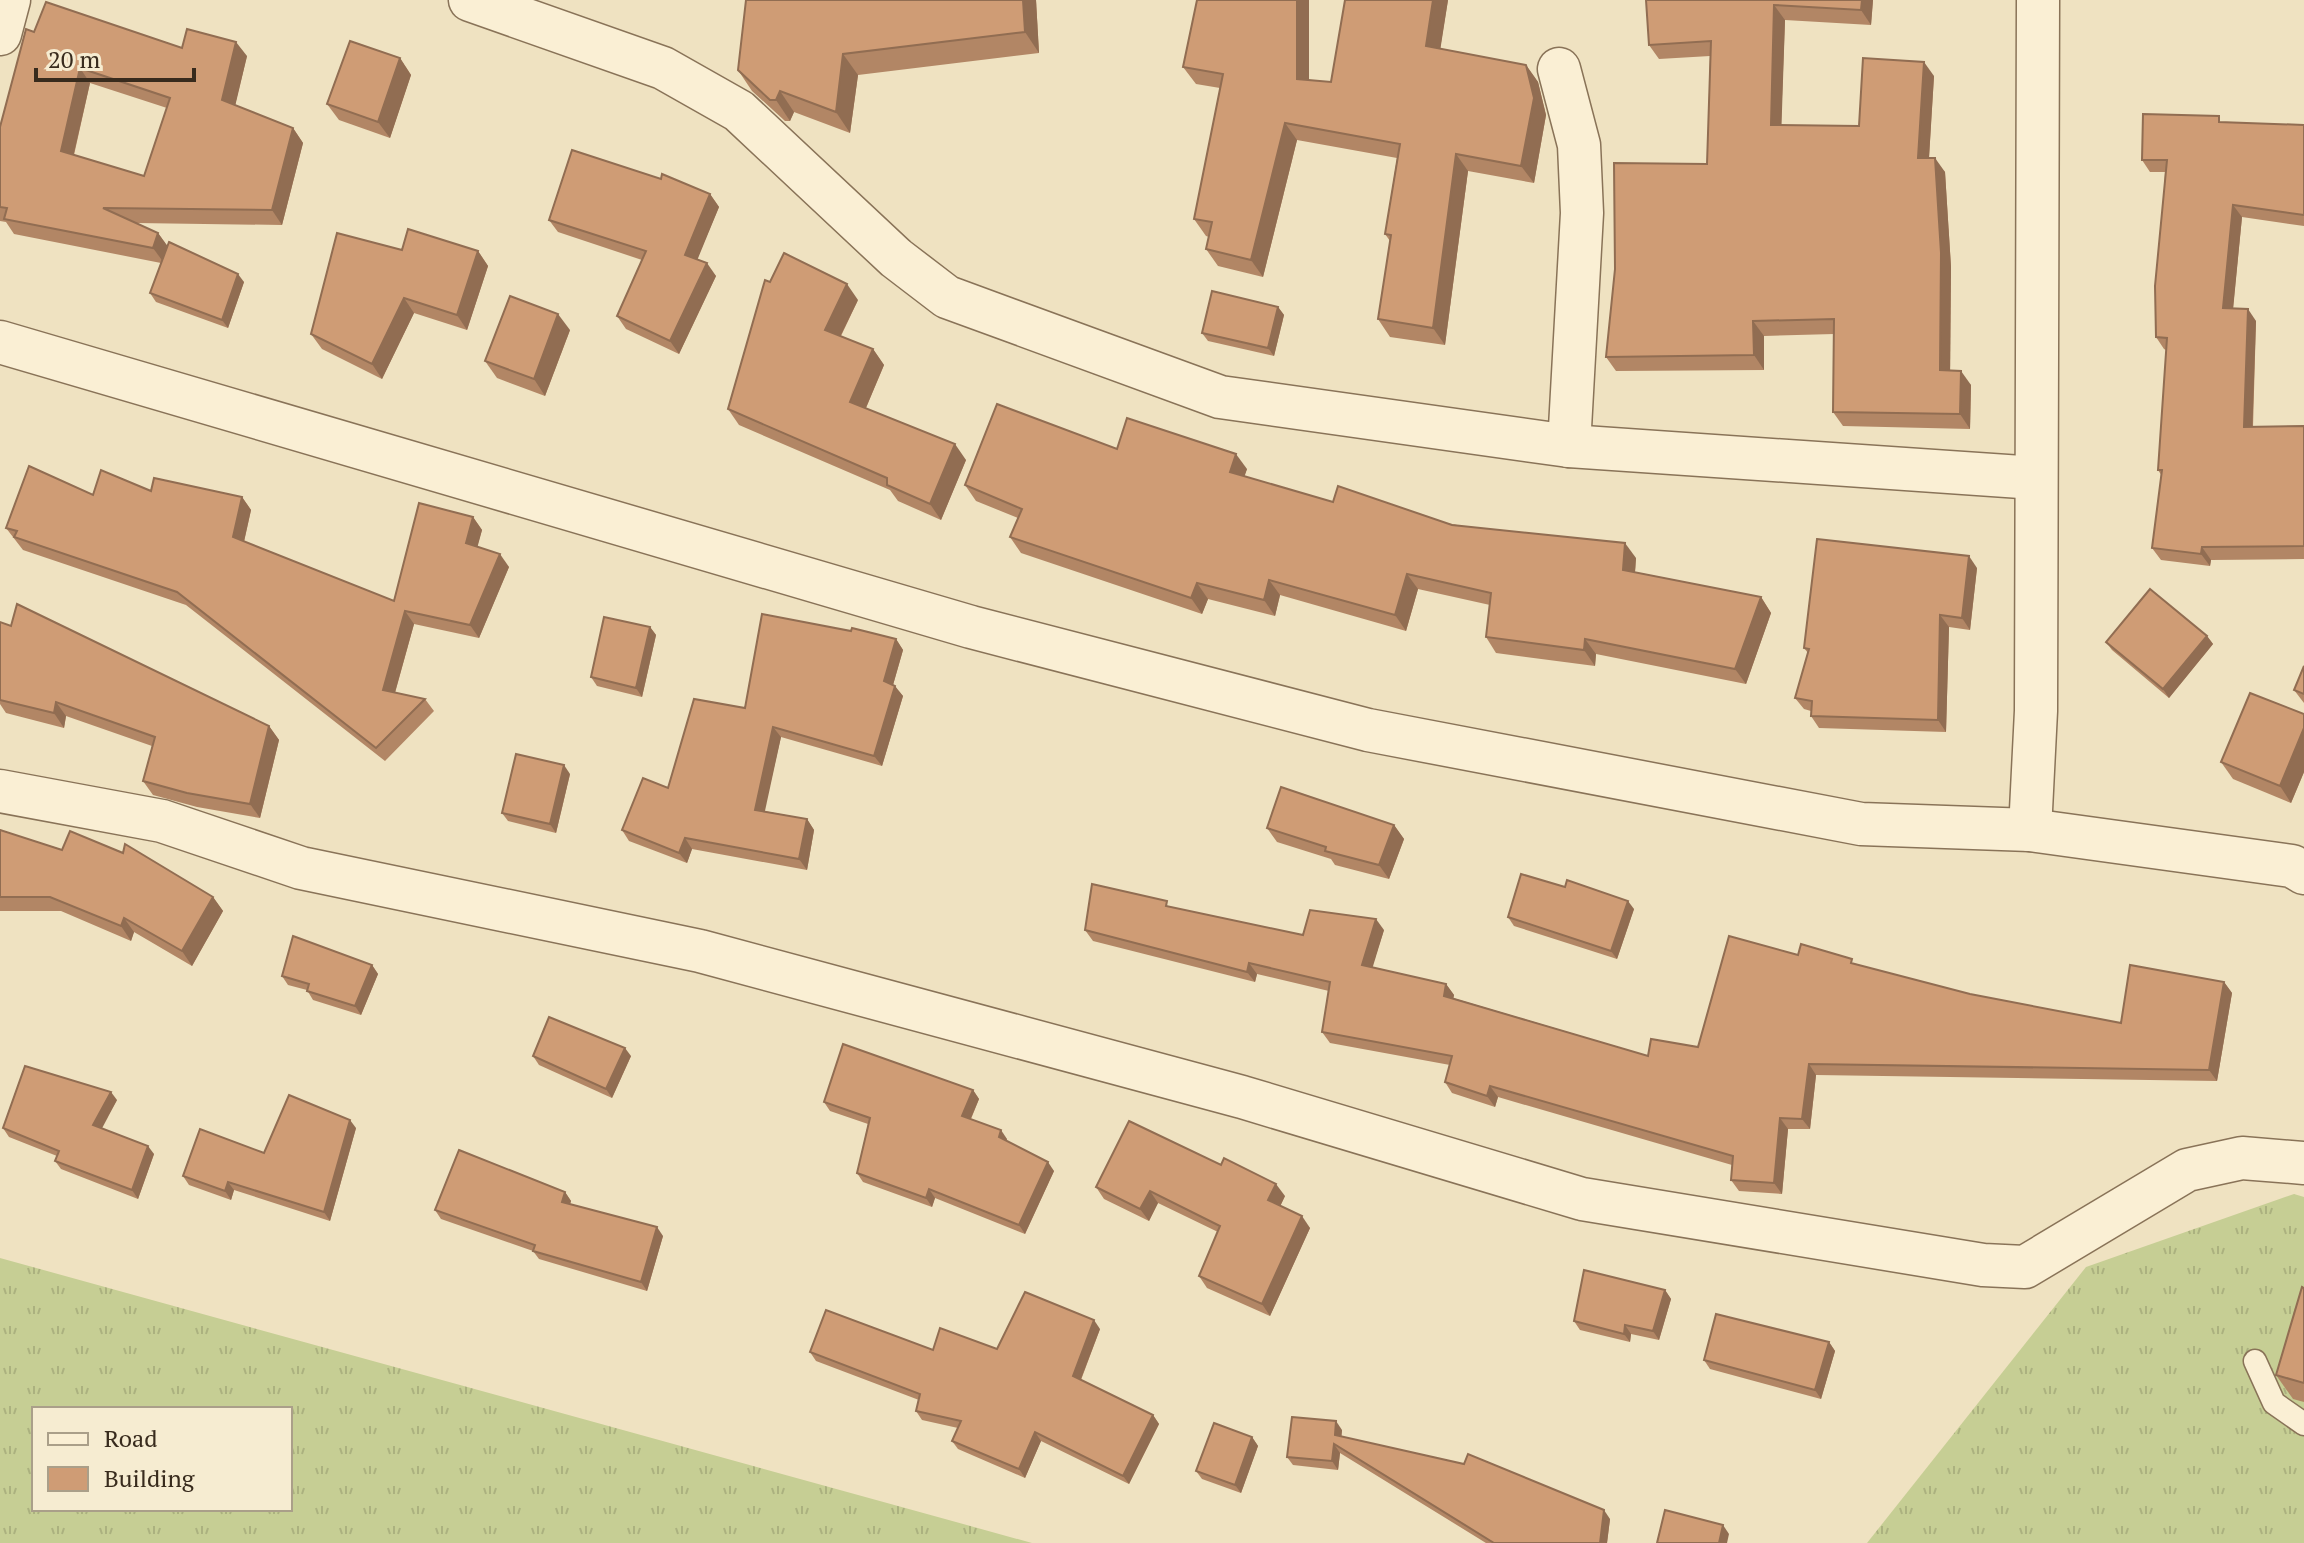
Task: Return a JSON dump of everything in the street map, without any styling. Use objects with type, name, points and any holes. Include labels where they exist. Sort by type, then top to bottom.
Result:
[{"type":"street","points":[[0,34],[9,0]]},
{"type":"street","points":[[470,0],[663,68],[739,111],[896,258],[947,297],[1220,397],[1569,446],[2036,478]]},
{"type":"street","points":[[2030,830],[2036,711],[2038,0]]},
{"type":"street","points":[[1559,69],[1579,145],[1582,213],[1569,446]]},
{"type":"street","points":[[0,342],[971,627],[1368,730],[1861,824],[2030,830],[2292,866],[2304,873]]},
{"type":"street","points":[[0,791],[162,821],[301,868],[700,951],[1242,1097],[1582,1199],[1983,1265],[2025,1267],[2187,1170],[2242,1158],[2304,1163]]},
{"type":"lane","points":[[2255,1361],[2274,1403],[2304,1424]]},
{"type":"green space","points":[[2294,1194],[2304,1197],[2304,1543],[1867,1543],[2086,1267]]},
{"type":"green space","points":[[0,1258],[1032,1543],[0,1543]]},
{"type":"building","points":[[746,0],[1023,0],[1025,32],[843,54],[836,112],[780,91],[776,100],[770,100],[738,70]]},
{"type":"building","points":[[1197,0],[1297,0],[1297,79],[1331,82],[1345,0],[1433,0],[1426,46],[1526,65],[1534,98],[1521,166],[1456,154],[1433,328],[1378,319],[1391,235],[1385,234],[1400,144],[1285,123],[1251,260],[1206,249],[1212,222],[1194,219],[1223,74],[1183,67]]},
{"type":"building","points":[[1646,0],[1862,0],[1861,10],[1774,5],[1771,125],[1859,126],[1863,58],[1924,62],[1918,158],[1935,158],[1941,253],[1940,370],[1961,371],[1960,414],[1833,412],[1834,319],[1753,321],[1754,355],[1606,357],[1615,269],[1614,163],[1707,164],[1711,41],[1649,45]]},
{"type":"building","points":[[46,2],[182,48],[187,29],[236,42],[222,100],[293,128],[272,210],[103,208],[158,233],[153,248],[4,219],[7,208],[0,207],[0,127],[26,29],[34,32]],"holes":[[[80,68],[170,98],[144,176],[61,151]]]},
{"type":"building","points":[[350,41],[400,58],[378,122],[327,104]]},
{"type":"building","points":[[2143,114],[2219,116],[2219,122],[2304,125],[2304,215],[2233,205],[2223,308],[2248,309],[2244,427],[2304,426],[2304,546],[2202,547],[2201,554],[2152,548],[2162,470],[2158,470],[2167,338],[2156,337],[2155,286],[2167,160],[2142,160]]},
{"type":"building","points":[[572,150],[661,179],[662,174],[710,194],[685,255],[707,263],[670,341],[617,316],[646,251],[549,220]]},
{"type":"building","points":[[408,229],[478,251],[457,315],[404,298],[372,364],[311,334],[337,233],[402,250]]},
{"type":"building","points":[[169,242],[238,274],[222,320],[150,293]]},
{"type":"building","points":[[784,253],[847,284],[825,330],[873,349],[850,402],[955,444],[930,504],[887,485],[887,478],[728,409],[765,280],[770,282]]},
{"type":"building","points":[[1212,291],[1278,307],[1268,348],[1202,333]]},
{"type":"building","points":[[510,296],[558,314],[534,379],[485,361]]},
{"type":"building","points":[[997,404],[1117,449],[1127,418],[1236,454],[1230,472],[1333,502],[1338,486],[1452,525],[1625,543],[1623,570],[1761,597],[1735,669],[1585,639],[1584,650],[1486,637],[1491,593],[1407,574],[1395,615],[1269,580],[1264,600],[1197,583],[1191,598],[1010,537],[1022,509],[965,485]]},
{"type":"building","points":[[29,466],[93,495],[101,470],[151,491],[154,478],[242,497],[233,537],[394,601],[419,503],[473,517],[466,543],[500,554],[470,625],[405,611],[383,690],[425,699],[376,748],[177,592],[14,537],[17,531],[6,528]]},
{"type":"building","points":[[1817,539],[1969,556],[1962,618],[1940,615],[1938,720],[1811,716],[1812,701],[1795,698],[1809,649],[1804,648]]},
{"type":"building","points":[[2150,589],[2207,636],[2163,689],[2106,642]]},
{"type":"building","points":[[17,604],[269,726],[250,804],[187,793],[143,781],[155,737],[56,702],[54,713],[0,700],[0,622],[11,626]]},
{"type":"building","points":[[762,614],[851,631],[852,628],[896,639],[884,681],[895,686],[874,756],[773,727],[755,810],[807,819],[799,859],[685,838],[679,853],[622,830],[643,778],[668,788],[694,699],[745,708]]},
{"type":"building","points":[[604,617],[650,627],[636,688],[591,677]]},
{"type":"building","points":[[2304,666],[2304,694],[2294,690]]},
{"type":"building","points":[[2250,693],[2304,714],[2304,728],[2280,786],[2221,762]]},
{"type":"building","points":[[516,754],[564,765],[550,824],[502,813]]},
{"type":"building","points":[[1281,787],[1394,825],[1379,865],[1325,851],[1326,847],[1267,828]]},
{"type":"building","points":[[0,830],[62,850],[70,831],[123,853],[125,844],[213,897],[182,951],[124,918],[121,926],[50,897],[0,897]]},
{"type":"building","points":[[1521,874],[1565,887],[1567,880],[1628,901],[1611,951],[1508,917]]},
{"type":"building","points":[[1092,884],[1167,901],[1166,906],[1303,935],[1310,910],[1376,919],[1362,965],[1446,984],[1444,996],[1648,1056],[1651,1039],[1698,1047],[1729,936],[1798,955],[1801,944],[1852,959],[1851,963],[1970,994],[2121,1023],[2130,965],[2224,982],[2209,1070],[1809,1064],[1802,1119],[1780,1118],[1774,1183],[1731,1180],[1733,1156],[1490,1086],[1487,1096],[1445,1082],[1452,1056],[1322,1032],[1330,982],[1249,963],[1247,972],[1085,930]]},
{"type":"building","points":[[293,936],[372,965],[355,1006],[307,991],[309,984],[282,976]]},
{"type":"building","points":[[549,1017],[625,1048],[606,1089],[533,1056]]},
{"type":"building","points":[[843,1044],[973,1090],[962,1116],[1001,1130],[999,1137],[1048,1162],[1019,1225],[929,1189],[926,1198],[857,1173],[870,1118],[824,1102]]},
{"type":"building","points":[[25,1066],[111,1092],[93,1125],[148,1146],[132,1190],[55,1161],[59,1151],[3,1128]]},
{"type":"building","points":[[289,1095],[350,1120],[324,1212],[228,1182],[225,1191],[183,1176],[200,1129],[264,1153]]},
{"type":"building","points":[[1129,1121],[1221,1165],[1224,1158],[1276,1184],[1268,1200],[1302,1216],[1262,1304],[1199,1276],[1220,1226],[1150,1191],[1140,1209],[1096,1187]]},
{"type":"building","points":[[459,1150],[565,1192],[562,1202],[657,1227],[641,1282],[533,1251],[535,1245],[435,1210]]},
{"type":"building","points":[[1584,1270],[1665,1290],[1653,1331],[1625,1325],[1624,1334],[1574,1321]]},
{"type":"building","points":[[2304,1288],[2304,1383],[2276,1375]]},
{"type":"building","points":[[1025,1292],[1094,1320],[1073,1376],[1153,1415],[1123,1476],[1035,1432],[1019,1469],[952,1441],[961,1421],[916,1411],[920,1394],[810,1352],[826,1310],[933,1350],[940,1328],[997,1349]]},
{"type":"building","points":[[1716,1314],[1829,1342],[1815,1390],[1704,1360]]},
{"type":"building","points":[[1292,1417],[1336,1421],[1335,1435],[1464,1464],[1468,1454],[1604,1510],[1600,1543],[1494,1543],[1334,1444],[1332,1461],[1287,1457]]},
{"type":"building","points":[[1214,1423],[1252,1437],[1235,1485],[1196,1471]]},
{"type":"building","points":[[1665,1510],[1723,1525],[1719,1543],[1657,1543]]}]
